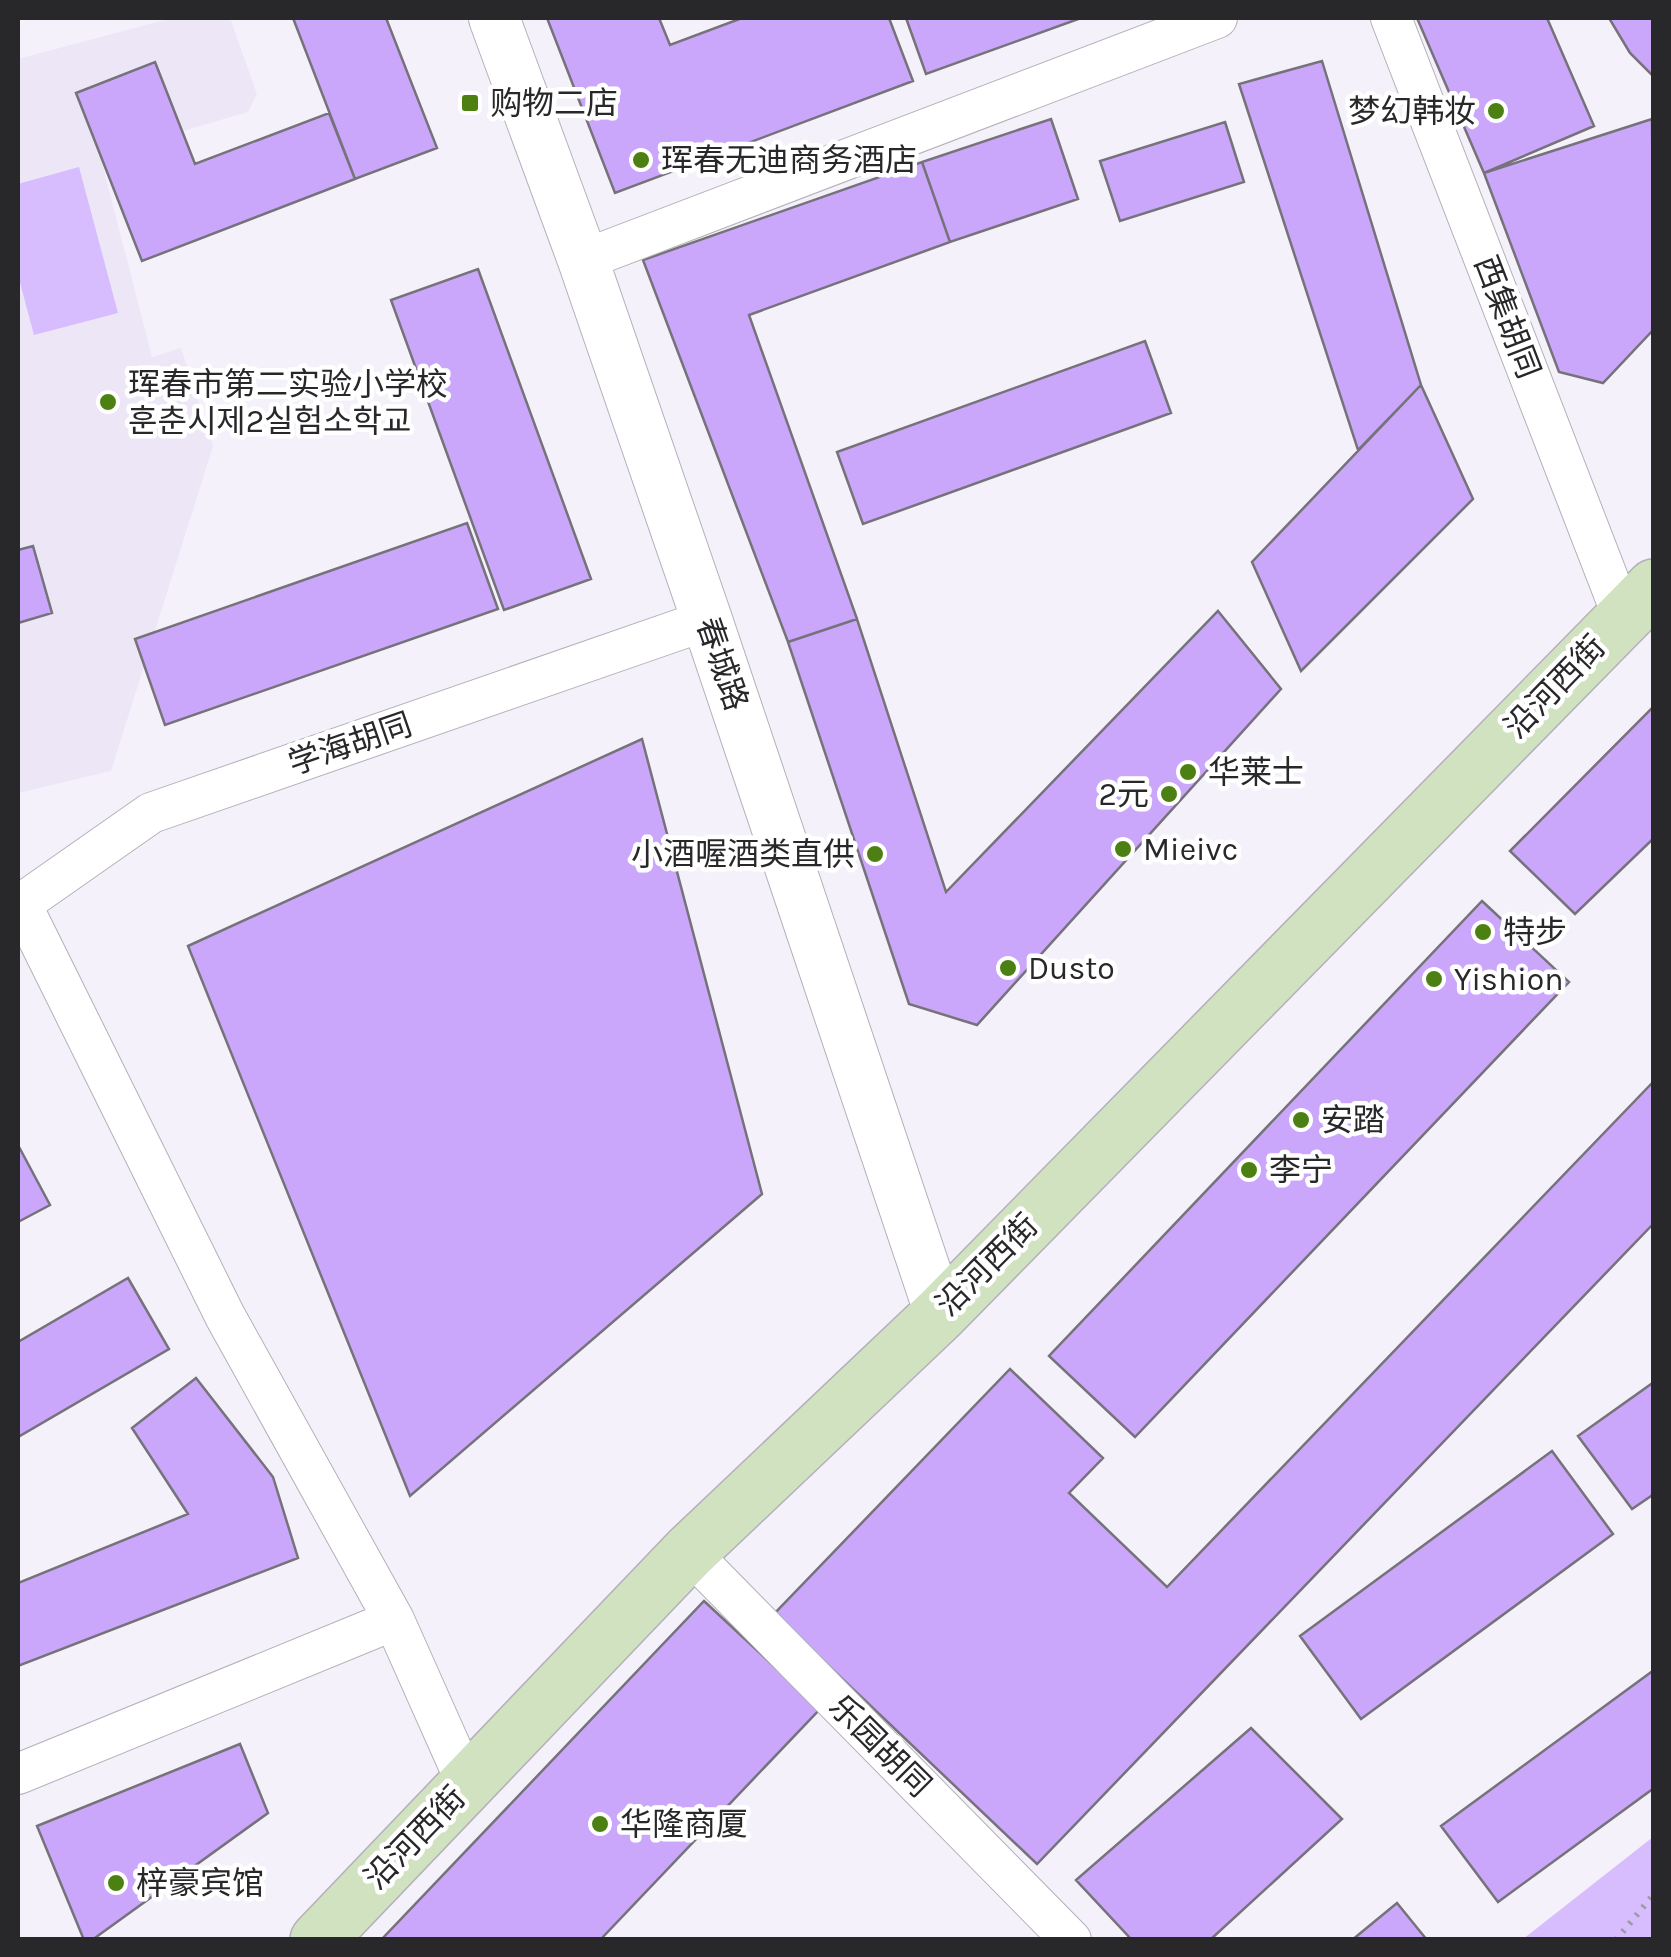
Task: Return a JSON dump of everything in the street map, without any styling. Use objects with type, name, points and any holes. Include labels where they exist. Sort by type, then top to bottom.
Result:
[{"type":"main road","name":"沿河西街","points":[[318,1940],[689,1552],[940,1314],[1638,602]]},
{"type":"street","name":"春城路","points":[[494,18],[583,260],[707,620],[940,1314]]},
{"type":"street","points":[[583,260],[1217,18]]},
{"type":"street","name":"西集胡同","points":[[1391,18],[1638,602]]},
{"type":"street","name":"学海胡同","points":[[19,908],[151,814],[707,620]]},
{"type":"street","points":[[19,908],[224,1316],[394,1620],[467,1784]]},
{"type":"street","name":"乐园胡同","points":[[689,1552],[1071,1940]]},
{"type":"street","points":[[18,1774],[394,1620]]},
{"type":"path","points":[[1616,1940],[1654,1894]]},
{"type":"shaded area","name":"珲春市第二实验小学校 훈춘시제2실험소학교","points":[[172,18],[230,18],[257,94],[248,112],[100,155],[152,357],[181,348],[213,446],[111,771],[18,793],[18,59]]},
{"type":"shaded area","points":[[79,167],[118,313],[34,335],[18,275],[18,184]]},
{"type":"shaded area","points":[[1653,1837],[1653,1939],[1523,1939]]},
{"type":"building","points":[[293,18],[386,18],[437,148],[355,179]]},
{"type":"building","points":[[547,18],[659,18],[670,45],[742,18],[889,18],[913,81],[615,193]]},
{"type":"building","points":[[906,18],[1081,18],[926,74]]},
{"type":"building","points":[[1417,18],[1547,18],[1594,126],[1484,173]]},
{"type":"building","points":[[1609,18],[1654,18],[1654,77],[1630,53]]},
{"type":"building","points":[[1322,61],[1421,385],[1358,450],[1239,84]]},
{"type":"building","points":[[155,62],[195,164],[329,113],[355,179],[142,261],[76,93]]},
{"type":"building","points":[[1051,119],[1078,199],[950,242],[922,162]]},
{"type":"building","points":[[1652,119],[1654,329],[1603,383],[1559,372],[1484,173]]},
{"type":"building","points":[[1225,122],[1244,182],[1120,221],[1100,161]]},
{"type":"building","points":[[922,162],[950,242],[749,315],[857,619],[788,642],[643,260]]},
{"type":"building","points":[[478,269],[591,579],[504,610],[391,300]]},
{"type":"building","points":[[1145,341],[1171,413],[863,524],[837,452]]},
{"type":"building","points":[[1421,385],[1473,499],[1301,671],[1252,562]]},
{"type":"building","points":[[467,523],[498,609],[165,725],[135,639]]},
{"type":"building","points":[[33,546],[52,613],[18,623],[18,550]]},
{"type":"building","points":[[1218,611],[1281,689],[977,1025],[909,1004],[788,642],[857,619],[946,892]]},
{"type":"building","points":[[1654,706],[1654,838],[1575,914],[1510,851]]},
{"type":"building","points":[[642,739],[762,1194],[410,1496],[188,946]]},
{"type":"building","points":[[1482,901],[1569,982],[1135,1437],[1049,1356]]},
{"type":"building","points":[[1654,1081],[1654,1223],[1037,1864],[774,1614],[1010,1369],[1103,1458],[1069,1493],[1167,1587]]},
{"type":"building","points":[[18,1145],[50,1205],[18,1222]]},
{"type":"building","points":[[128,1278],[169,1349],[18,1437],[18,1342]]},
{"type":"building","points":[[196,1378],[273,1477],[298,1558],[18,1666],[18,1583],[188,1514],[132,1428]]},
{"type":"building","points":[[1654,1382],[1654,1494],[1632,1509],[1578,1436]]},
{"type":"building","points":[[1552,1451],[1613,1534],[1361,1719],[1300,1636]]},
{"type":"building","name":"华隆商厦","points":[[704,1601],[820,1709],[600,1940],[381,1940]]},
{"type":"building","points":[[1654,1670],[1654,1788],[1498,1902],[1441,1826]]},
{"type":"building","points":[[1251,1728],[1342,1819],[1210,1940],[1132,1940],[1076,1880]]},
{"type":"building","name":"梓豪宾馆","points":[[240,1744],[268,1813],[92,1940],[84,1940],[37,1826]]},
{"type":"building","points":[[1397,1903],[1427,1940],[1352,1940]]},
{"type":"place","name":"购物二店","points":[[470,103]]},
{"type":"place","name":"梦幻韩妆","points":[[1496,111]]},
{"type":"place","name":"珲春无迪商务酒店","points":[[641,160]]},
{"type":"place","name":"珲春市第二实验小学校 훈춘시제2실험소학교","points":[[108,402]]},
{"type":"place","name":"华莱士","points":[[1188,772]]},
{"type":"place","name":"2元","points":[[1169,794]]},
{"type":"place","name":"Mieivc","points":[[1123,849]]},
{"type":"place","name":"小酒喔酒类直供","points":[[875,854]]},
{"type":"place","name":"特步","points":[[1483,932]]},
{"type":"place","name":"Dusto","points":[[1008,968]]},
{"type":"place","name":"Yishion","points":[[1434,979]]},
{"type":"place","name":"安踏","points":[[1301,1120]]},
{"type":"place","name":"李宁","points":[[1249,1170]]},
{"type":"place","name":"华隆商厦","points":[[600,1824]]},
{"type":"place","name":"梓豪宾馆","points":[[116,1883]]}]
